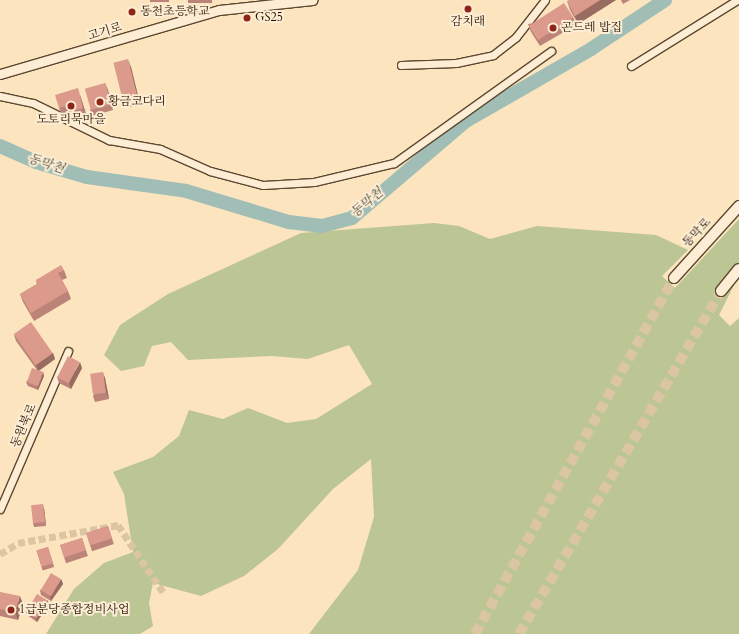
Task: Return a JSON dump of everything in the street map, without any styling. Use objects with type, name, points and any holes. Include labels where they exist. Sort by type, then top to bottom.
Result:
[{"type":"main road","name":"동막로","points":[[674,278],[739,206]]},
{"type":"main road","points":[[721,292],[739,269]]},
{"type":"street","name":"고기로","points":[[0,74],[219,10],[291,1],[312,0]]},
{"type":"street","points":[[401,66],[456,63],[493,55],[516,37],[545,0]]},
{"type":"street","points":[[631,66],[737,0]]},
{"type":"street","points":[[0,96],[33,103],[109,140],[160,149],[210,171],[263,185],[314,182],[394,162],[550,51]]},
{"type":"street","name":"동원북로","points":[[0,510],[68,351]]},
{"type":"green space","points":[[739,219],[739,275],[719,315],[730,326],[739,318],[739,634],[309,634],[358,570],[374,517],[371,459],[333,489],[278,549],[244,576],[201,596],[153,583],[149,603],[153,626],[140,634],[46,634],[74,589],[104,563],[133,552],[124,494],[113,472],[153,457],[179,436],[189,410],[223,419],[248,408],[287,423],[316,419],[372,384],[349,345],[308,359],[271,356],[188,360],[171,342],[152,346],[144,366],[121,371],[104,355],[120,325],[168,294],[301,233],[434,223],[459,226],[490,239],[537,226],[656,235],[688,250],[662,276],[675,288]]},
{"type":"building","points":[[600,0],[575,16],[567,1]]},
{"type":"building","points":[[564,3],[573,17],[538,40],[529,26]]},
{"type":"building","points":[[128,59],[137,96],[123,100],[113,63]]},
{"type":"building","name":"황금코다리","points":[[105,83],[111,104],[91,110],[85,89]]},
{"type":"building","points":[[78,88],[83,108],[73,111],[71,105],[59,108],[55,95]]},
{"type":"building","points":[[61,265],[64,270],[58,273],[68,291],[31,313],[20,294],[38,284],[36,280]]},
{"type":"building","points":[[31,322],[53,353],[36,365],[14,334]]},
{"type":"building","points":[[68,356],[80,362],[69,383],[57,377]]},
{"type":"building","points":[[32,368],[43,372],[38,386],[27,382]]},
{"type":"building","points":[[103,372],[106,393],[93,395],[90,374]]},
{"type":"building","points":[[43,504],[45,522],[33,523],[31,505]]},
{"type":"building","points":[[108,526],[112,538],[90,545],[86,533]]},
{"type":"building","points":[[82,538],[86,550],[64,557],[60,545]]},
{"type":"building","points":[[48,547],[53,563],[41,567],[37,551]]},
{"type":"building","points":[[51,573],[61,579],[51,596],[41,590]]},
{"type":"building","points":[[0,592],[20,596],[15,612],[0,609]]},
{"type":"building","points":[[37,594],[47,600],[36,618],[26,612]]},
{"type":"waterway","name":"동막천","points":[[0,146],[36,162],[87,177],[186,191],[289,222],[322,226],[352,218],[466,121],[591,49],[665,0]]},
{"type":"tunnel","points":[[475,634],[674,278]]},
{"type":"tunnel","points":[[519,634],[721,291]]},
{"type":"tunnel","points":[[0,554],[18,543],[118,525],[163,592]]},
{"type":"place","name":"감치래","points":[[468,9]]},
{"type":"place","name":"동천초등학교","points":[[132,12]]},
{"type":"place","name":"GS25","points":[[247,18]]},
{"type":"place","name":"곤드레 밥집","points":[[553,28]]},
{"type":"place","name":"황금코다리","points":[[100,102]]},
{"type":"place","name":"도토리묵마을","points":[[71,106]]},
{"type":"place","name":"1급분당종합정비사업","points":[[11,610]]}]
